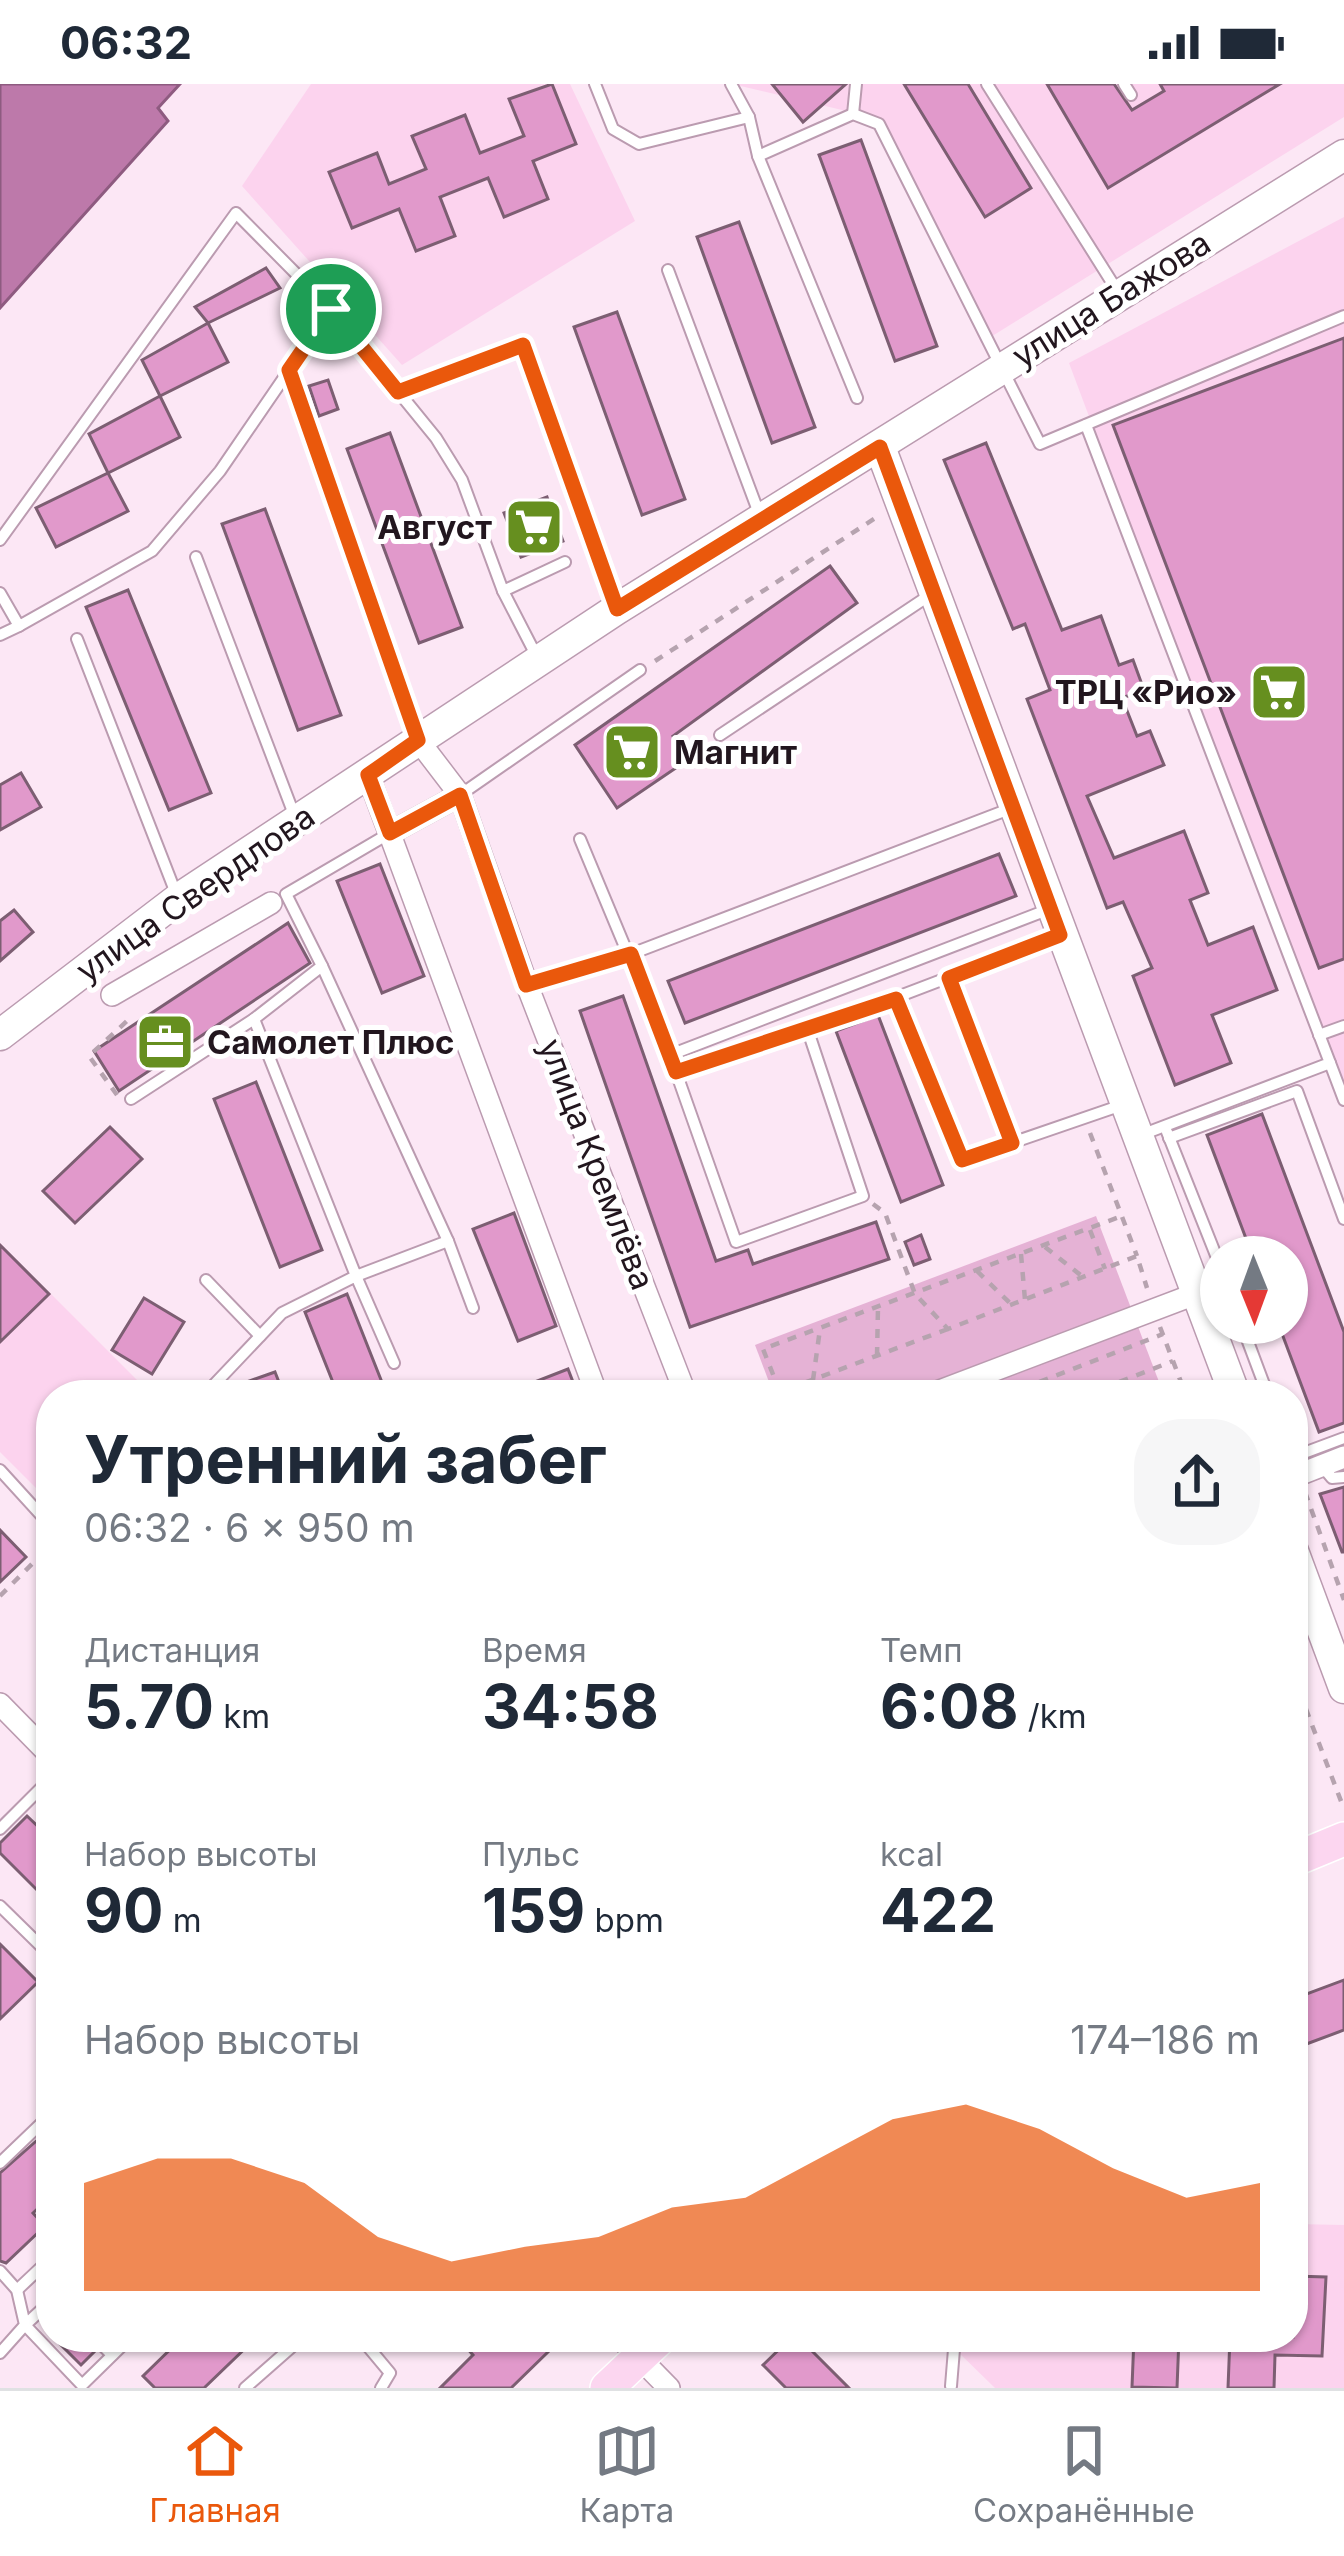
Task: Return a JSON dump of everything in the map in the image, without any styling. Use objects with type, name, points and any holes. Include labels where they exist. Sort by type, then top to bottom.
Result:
[{"type":"main road","name":"улица Бажова","points":[[880,447],[1118,292],[1344,155]]},
{"type":"main road","name":"улица Свердлова","points":[[0,1035],[178,899],[296,820],[617,609],[880,447]]},
{"type":"main road","points":[[880,447],[1125,1104],[1158,1134],[1198,1293],[1230,1380]]},
{"type":"main road","points":[[1308,1589],[1341,1672]]},
{"type":"main road","points":[[1308,1854],[1344,1839]]},
{"type":"main road","points":[[607,2388],[634,2352]]},
{"type":"street","name":"улица Кремлёва","points":[[418,740],[460,795],[526,985],[680,1380]]},
{"type":"street","points":[[368,775],[591,1380]]},
{"type":"street","points":[[390,833],[460,795]]},
{"type":"street","points":[[112,995],[279,898]]},
{"type":"street","points":[[969,1380],[1198,1293]]},
{"type":"street","points":[[1308,1466],[1344,1457]]},
{"type":"street","points":[[0,1704],[36,1741]]},
{"type":"street","points":[[645,2352],[669,2388]]},
{"type":"lane","points":[[596,84],[613,129],[639,144],[749,117]]},
{"type":"lane","points":[[731,84],[749,117],[758,156],[857,398]]},
{"type":"lane","points":[[853,114],[856,84]]},
{"type":"lane","points":[[987,84],[1118,292]]},
{"type":"lane","points":[[758,156],[853,114],[879,124],[1040,444],[1344,316]]},
{"type":"lane","points":[[0,540],[236,213],[331,309],[462,479],[503,590],[540,663]]},
{"type":"lane","points":[[668,270],[761,519]]},
{"type":"lane","points":[[0,635],[152,551],[220,471],[331,309]]},
{"type":"lane","points":[[398,392],[523,345],[617,609]]},
{"type":"lane","points":[[1086,425],[1344,1100]]},
{"type":"lane","points":[[324,472],[418,740]]},
{"type":"lane","points":[[196,557],[296,820]]},
{"type":"lane","points":[[503,590],[565,562]]},
{"type":"lane","points":[[0,593],[19,626]]},
{"type":"lane","points":[[721,735],[932,593]]},
{"type":"lane","points":[[77,639],[178,899]]},
{"type":"lane","points":[[460,795],[640,670]]},
{"type":"lane","points":[[526,985],[631,954],[1015,806]]},
{"type":"lane","points":[[390,833],[279,898],[322,966],[448,1240],[473,1308]]},
{"type":"lane","points":[[580,839],[631,954],[736,1242],[862,1196],[808,1031]]},
{"type":"lane","points":[[676,1072],[896,999],[949,978],[1055,922]]},
{"type":"lane","points":[[670,1055],[1055,922]]},
{"type":"lane","points":[[124,1098],[254,1019],[322,966]]},
{"type":"lane","points":[[949,978],[1012,1143]]},
{"type":"lane","points":[[896,999],[962,1160],[1125,1104]]},
{"type":"lane","points":[[254,1019],[394,1364]]},
{"type":"lane","points":[[1319,1036],[1344,1026]]},
{"type":"lane","points":[[1158,1134],[1330,1063]]},
{"type":"lane","points":[[1158,1134],[1297,1091],[1344,1219]]},
{"type":"lane","points":[[1158,1134],[1206,1236]]},
{"type":"lane","points":[[221,1380],[282,1313],[356,1276],[448,1240]]},
{"type":"lane","points":[[206,1280],[260,1336]]},
{"type":"lane","points":[[1249,1344],[1262,1380]]},
{"type":"lane","points":[[1308,1459],[1344,1438]]},
{"type":"lane","points":[[1322,1466],[1332,1478],[1344,1477]]},
{"type":"lane","points":[[0,1470],[36,1510]]},
{"type":"lane","points":[[0,1829],[36,1793]]},
{"type":"lane","points":[[0,1906],[36,1941]]},
{"type":"lane","points":[[0,2163],[36,2128]]},
{"type":"lane","points":[[0,2271],[17,2290],[25,2325],[36,2337]]},
{"type":"lane","points":[[17,2290],[36,2272]]},
{"type":"lane","points":[[0,2353],[36,2315]]},
{"type":"lane","points":[[51,2352],[82,2385],[115,2352]]},
{"type":"lane","points":[[109,2352],[112,2355]]},
{"type":"lane","points":[[245,2388],[286,2352]]},
{"type":"lane","points":[[373,2352],[390,2373],[381,2388]]},
{"type":"lane","points":[[951,2387],[954,2352]]},
{"type":"path","points":[[289,370],[324,472]]},
{"type":"path","points":[[640,670],[900,503]]},
{"type":"path","points":[[112,995],[127,1021],[89,1056],[124,1098]]},
{"type":"path","points":[[1085,1118],[1180,1378]]},
{"type":"path","points":[[862,1196],[885,1214],[915,1294],[948,1329]]},
{"type":"path","points":[[775,1380],[763,1349],[1122,1216]]},
{"type":"path","points":[[1089,1229],[1105,1269]]},
{"type":"path","points":[[1044,1246],[1083,1277]]},
{"type":"path","points":[[1021,1254],[1024,1300]]},
{"type":"path","points":[[820,1328],[813,1380],[1137,1256]]},
{"type":"path","points":[[976,1271],[1012,1305]]},
{"type":"path","points":[[877,1356],[878,1307]]},
{"type":"path","points":[[1045,1380],[1163,1334]]},
{"type":"path","points":[[1124,1380],[1173,1361]]},
{"type":"path","points":[[1308,1504],[1344,1600]]},
{"type":"path","points":[[0,1596],[36,1560]]},
{"type":"path","points":[[1308,1715],[1344,1809]]},
{"type":"shaded area","points":[[0,84],[180,84],[158,108],[168,121],[0,308]]},
{"type":"shaded area","points":[[311,84],[570,84],[635,221],[402,365],[242,186]]},
{"type":"shaded area","points":[[732,84],[1344,84],[1344,117],[981,343],[880,119]]},
{"type":"shaded area","name":"ТРЦ «Рио»","points":[[1344,217],[1344,1097],[1069,363]]},
{"type":"shaded area","points":[[1096,1216],[1158,1380],[768,1380],[755,1345]]},
{"type":"shaded area","points":[[0,1243],[137,1380],[36,1380],[36,1488],[0,1452]]},
{"type":"shaded area","points":[[1308,2224],[1344,2225],[1344,2388],[995,2388],[958,2352],[1308,2352]]},
{"type":"building","points":[[552,84],[576,144],[533,161],[548,199],[504,217],[488,178],[440,197],[455,236],[416,251],[399,209],[352,228],[329,172],[377,153],[389,184],[426,169],[412,136],[465,115],[480,153],[524,136],[509,99]]},
{"type":"building","points":[[772,84],[846,84],[803,122]]},
{"type":"building","points":[[904,84],[968,84],[1031,188],[985,217]]},
{"type":"building","points":[[1047,84],[1114,84],[1132,110],[1164,91],[1160,84],[1280,84],[1108,188]]},
{"type":"building","points":[[861,140],[937,346],[895,361],[819,155]]},
{"type":"building","points":[[739,222],[815,427],[772,443],[697,237]]},
{"type":"building","points":[[266,268],[280,288],[208,323],[195,307]]},
{"type":"building","points":[[617,312],[685,499],[642,515],[574,327]]},
{"type":"building","points":[[208,323],[228,362],[160,396],[142,360]]},
{"type":"building","name":"ТРЦ «Рио»","points":[[1344,338],[1344,959],[1319,968],[1113,425]]},
{"type":"building","points":[[328,380],[338,409],[319,416],[309,386]]},
{"type":"building","points":[[160,396],[180,437],[108,473],[89,434]]},
{"type":"building","points":[[390,433],[462,627],[419,643],[347,449]]},
{"type":"building","points":[[986,443],[1062,630],[1101,616],[1119,665],[1133,660],[1144,690],[1122,698],[1137,736],[1150,731],[1164,765],[1087,796],[1114,858],[1184,831],[1208,893],[1190,900],[1208,945],[1253,927],[1277,990],[1212,1015],[1231,1063],[1175,1085],[1133,976],[1152,968],[1123,902],[1107,908],[1027,699],[1050,690],[1025,624],[1013,629],[944,460]]},
{"type":"building","points":[[108,473],[128,511],[56,547],[36,508]]},
{"type":"building","name":"Август","points":[[547,497],[563,541],[521,557],[504,513]]},
{"type":"building","points":[[265,509],[341,715],[298,730],[222,524]]},
{"type":"building","points":[[830,566],[857,603],[673,736],[689,759],[617,808],[575,745]]},
{"type":"building","points":[[128,590],[211,793],[169,810],[86,607]]},
{"type":"building","points":[[21,773],[41,807],[0,830],[0,785]]},
{"type":"building","points":[[999,854],[1016,896],[685,1023],[668,981]]},
{"type":"building","points":[[380,864],[424,976],[382,993],[337,881]]},
{"type":"building","points":[[14,910],[33,932],[0,961],[0,921]]},
{"type":"building","points":[[288,923],[310,963],[119,1091],[94,1051]]},
{"type":"building","points":[[623,996],[716,1261],[748,1250],[753,1264],[876,1222],[889,1259],[690,1327],[580,1011]]},
{"type":"building","points":[[878,1015],[943,1185],[901,1202],[836,1031]]},
{"type":"building","points":[[256,1082],[322,1250],[280,1267],[214,1099]]},
{"type":"building","points":[[1262,1114],[1308,1236],[1245,1236],[1207,1135]]},
{"type":"building","points":[[110,1127],[142,1159],[75,1223],[43,1191]]},
{"type":"building","points":[[514,1213],[556,1326],[518,1341],[473,1229]]},
{"type":"building","points":[[921,1235],[930,1259],[914,1265],[905,1242]]},
{"type":"building","points":[[1308,1236],[1344,1332],[1344,1423],[1319,1432],[1308,1403],[1308,1380],[1299,1380],[1286,1344],[1308,1344]]},
{"type":"building","points":[[0,1245],[49,1294],[0,1342]]},
{"type":"building","points":[[347,1294],[381,1380],[332,1380],[305,1312]]},
{"type":"building","points":[[144,1298],[184,1322],[152,1374],[112,1350]]},
{"type":"building","points":[[568,1369],[572,1380],[540,1380]]},
{"type":"building","points":[[275,1372],[278,1380],[252,1380]]},
{"type":"building","points":[[1344,1487],[1344,1552],[1342,1552],[1320,1494]]},
{"type":"building","points":[[0,1530],[26,1557],[0,1582]]},
{"type":"building","points":[[27,1816],[36,1825],[36,1889],[0,1853],[0,1843]]},
{"type":"building","points":[[0,1944],[36,1984],[0,2019]]},
{"type":"building","points":[[1344,1980],[1344,2030],[1308,2043],[1308,1993]]},
{"type":"building","points":[[36,2141],[36,2235],[6,2263],[0,2261],[0,2173]]},
{"type":"building","points":[[1308,2276],[1326,2277],[1322,2356],[1275,2355],[1274,2388],[1228,2388],[1229,2352],[1308,2352]]},
{"type":"building","points":[[68,2352],[94,2352],[81,2365]]},
{"type":"building","points":[[168,2352],[241,2352],[204,2388],[155,2388],[143,2376]]},
{"type":"building","points":[[470,2352],[548,2352],[511,2388],[440,2388],[473,2355]]},
{"type":"building","points":[[776,2352],[813,2352],[849,2388],[786,2388],[763,2365]]},
{"type":"building","points":[[1133,2352],[1178,2352],[1177,2388],[1132,2387]]},
{"type":"place","name":"Август","points":[[534,527]]},
{"type":"place","name":"ТРЦ «Рио»","points":[[1279,692]]},
{"type":"place","name":"Магнит","points":[[632,752]]},
{"type":"place","name":"Самолет Плюс","points":[[165,1042]]},
{"type":"route","points":[[331,309],[398,392],[523,345],[617,609],[880,447],[1060,935],[949,978],[1012,1143],[962,1160],[896,999],[676,1072],[631,954],[526,985],[460,795],[390,833],[368,775],[418,740],[289,370],[331,309]]}]
